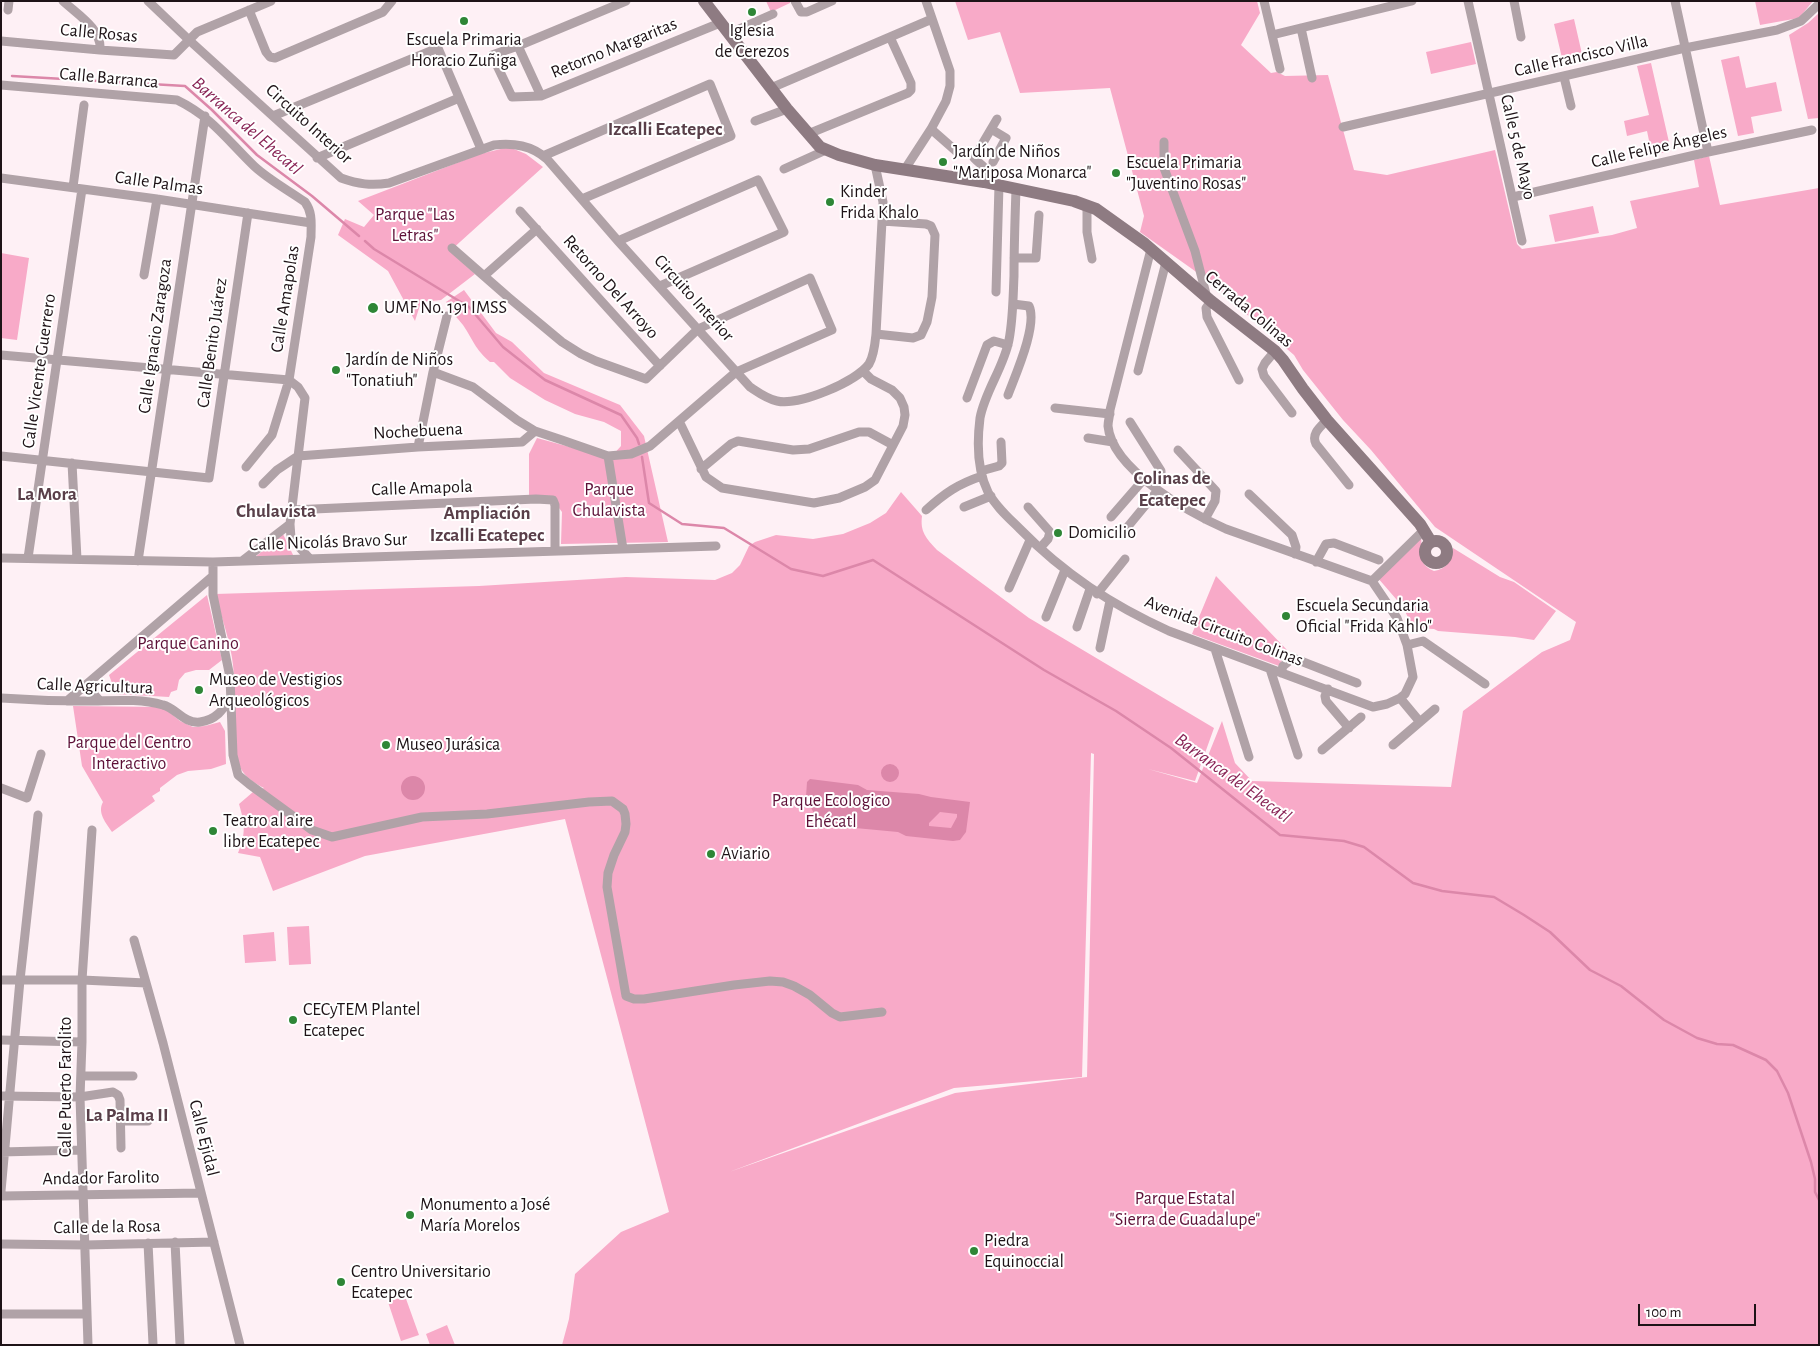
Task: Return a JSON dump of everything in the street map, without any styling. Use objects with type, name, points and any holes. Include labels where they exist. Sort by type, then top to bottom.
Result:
[{"type":"main road","points":[[704,1],[787,110],[820,147],[839,156],[875,165],[905,168],[1016,189]]},
{"type":"main road","name":"Cerrada Colinas","points":[[1016,189],[1087,205],[1096,209],[1151,249],[1209,300],[1275,351],[1327,420],[1424,530],[1431,542]]},
{"type":"street","points":[[63,1],[98,33],[101,42],[100,50]]},
{"type":"street","name":"Circuito Interior","points":[[148,1],[341,178],[355,184],[372,186],[404,179],[449,160],[494,145],[509,144],[535,150],[543,156],[582,199],[736,372],[765,397],[778,402],[799,400],[840,385],[863,371]]},
{"type":"street","name":"Calle Rosas","points":[[1,41],[100,50],[174,54],[197,32],[272,1]]},
{"type":"street","points":[[249,10],[266,52],[270,57],[275,58],[383,12],[392,1]]},
{"type":"street","points":[[541,96],[512,97],[492,55],[626,1]]},
{"type":"street","points":[[795,1],[802,12],[807,12],[832,1]]},
{"type":"street","points":[[905,168],[931,129],[946,101],[950,86],[950,71],[926,1]]},
{"type":"street","points":[[1264,1],[1280,69]]},
{"type":"street","points":[[1272,35],[1412,1]]},
{"type":"street","name":"Calle 5 de Mayo","points":[[1468,1],[1522,241]]},
{"type":"street","points":[[1514,1],[1521,37]]},
{"type":"street","points":[[1675,1],[1708,152]]},
{"type":"street","name":"Calle Francisco Villa","points":[[1343,127],[1685,48],[1778,30],[1802,22],[1819,4]]},
{"type":"street","points":[[730,33],[773,14]]},
{"type":"street","points":[[771,88],[932,19]]},
{"type":"street","name":"Retorno Margaritas","points":[[518,46],[541,96],[720,23]]},
{"type":"street","points":[[1301,28],[1312,78]]},
{"type":"street","points":[[808,134],[908,93],[911,90],[911,83],[890,37]]},
{"type":"street","points":[[273,116],[438,48],[481,150]]},
{"type":"street","points":[[1564,77],[1571,106]]},
{"type":"street","points":[[543,156],[710,84],[731,136],[582,199]]},
{"type":"street","name":"Calle Barranca","points":[[1,85],[177,100],[205,116],[255,167],[305,202],[312,222]]},
{"type":"street","points":[[318,158],[459,98]]},
{"type":"street","name":"Calle Vicente Guerrero","points":[[28,558],[57,360],[78,188],[84,105]]},
{"type":"street","points":[[756,121],[787,110]]},
{"type":"street","name":"Calle Ignacio Zaragoza","points":[[138,561],[205,116]]},
{"type":"street","points":[[984,182],[987,170],[974,158],[996,119]]},
{"type":"street","points":[[931,129],[956,151]]},
{"type":"street","points":[[991,129],[1006,138],[993,162]]},
{"type":"street","name":"Calle Felipe Ángeles","points":[[1513,197],[1812,130]]},
{"type":"street","points":[[1164,142],[1164,168],[1195,251],[1209,300],[1206,308],[1207,317],[1239,380]]},
{"type":"street","points":[[784,168],[826,150]]},
{"type":"street","points":[[679,421],[706,477],[722,488],[814,503],[839,498],[865,487],[875,480],[903,426],[905,415],[900,398],[892,390],[871,379],[863,371],[870,362],[876,334],[883,202],[875,165]]},
{"type":"street","name":"Calle Palmas","points":[[1,178],[312,222]]},
{"type":"street","points":[[618,241],[758,180],[784,232],[660,286]]},
{"type":"street","points":[[996,292],[999,185]]},
{"type":"street","name":"Avenida Circuito Colinas","points":[[1016,189],[1012,322],[1008,345],[980,416],[978,440],[981,473],[998,507],[1030,540],[1065,570],[1110,601],[1161,628],[1373,707],[1387,704],[1400,698]]},
{"type":"street","points":[[144,275],[157,199]]},
{"type":"street","points":[[1087,205],[1087,232],[1092,259]]},
{"type":"street","name":"Retorno Del Arroyo","points":[[520,211],[660,366]]},
{"type":"street","name":"Calle Benito Juárez","points":[[152,471],[209,478],[248,213]]},
{"type":"street","points":[[1014,258],[1036,258],[1039,215]]},
{"type":"street","points":[[876,334],[914,338],[920,335],[927,322],[932,297],[934,230],[926,224],[882,221]]},
{"type":"street","name":"Calle Amapolas","points":[[246,466],[272,435],[289,380],[312,222]]},
{"type":"street","points":[[484,276],[537,229]]},
{"type":"street","name":"Retorno Del Arroyo","points":[[452,248],[562,342],[580,354],[646,379],[698,329],[810,278],[832,330],[736,372]]},
{"type":"street","points":[[1151,249],[1110,414],[1108,426],[1113,442],[1125,460],[1144,479],[1205,519],[1226,529],[1372,581],[1397,618],[1407,645],[1413,677],[1405,694],[1400,698],[1420,722]]},
{"type":"street","points":[[1138,371],[1166,262]]},
{"type":"street","points":[[1008,395],[1025,350],[1031,318],[1029,306],[1013,304]]},
{"type":"street","points":[[418,447],[433,372],[447,316]]},
{"type":"street","points":[[967,398],[987,345],[994,341],[1008,345]]},
{"type":"street","points":[[1275,351],[1262,369],[1264,376],[1292,412]]},
{"type":"street","points":[[1,355],[289,380],[298,387],[304,398],[290,524],[291,538],[310,559]]},
{"type":"street","points":[[433,372],[473,387],[535,431],[608,456],[631,454],[650,446],[736,372]]},
{"type":"street","points":[[1055,408],[1110,414]]},
{"type":"street","points":[[1327,420],[1314,434],[1314,439],[1316,444],[1350,484]]},
{"type":"street","points":[[1125,530],[1156,488],[1161,477],[1161,471],[1130,422]]},
{"type":"street","name":"Nochebuena","points":[[298,456],[522,442],[535,431]]},
{"type":"street","points":[[701,469],[738,440],[770,447],[801,450],[859,432],[869,432],[892,446]]},
{"type":"street","points":[[1088,438],[1113,442]]},
{"type":"street","points":[[926,510],[943,494],[981,473],[999,466],[1002,463],[1001,442]]},
{"type":"street","points":[[1178,450],[1216,492],[1215,501],[1205,519]]},
{"type":"street","points":[[1,456],[152,471]]},
{"type":"street","points":[[263,484],[277,470],[298,456]]},
{"type":"street","points":[[608,456],[623,549]]},
{"type":"street","points":[[72,463],[77,559]]},
{"type":"street","points":[[1111,517],[1144,479]]},
{"type":"street","points":[[1249,494],[1292,535],[1296,547],[1295,554]]},
{"type":"street","points":[[964,507],[991,496]]},
{"type":"street","name":"Calle Amapola","points":[[292,510],[536,499],[553,500],[555,551]]},
{"type":"street","points":[[1028,507],[1050,532],[1048,539],[1040,548]]},
{"type":"street","points":[[242,562],[290,524]]},
{"type":"street","points":[[1372,581],[1424,530]]},
{"type":"street","points":[[1009,588],[1030,540]]},
{"type":"street","points":[[1316,562],[1326,544],[1334,543],[1379,560]]},
{"type":"street","name":"Calle Nicolás Bravo Sur","points":[[1,558],[242,562],[716,546]]},
{"type":"street","points":[[1077,627],[1094,591],[1125,559]]},
{"type":"street","points":[[213,562],[213,595],[230,677],[233,755],[238,775],[312,830],[332,837],[422,817],[486,814],[612,801],[620,806],[625,814],[626,824],[625,832],[608,873],[607,887],[626,996],[634,999],[644,999],[770,981],[783,982],[794,986],[840,1017],[882,1012]]},
{"type":"street","points":[[1046,617],[1065,570]]},
{"type":"street","points":[[67,701],[213,576]]},
{"type":"street","points":[[1100,648],[1110,601]]},
{"type":"street","points":[[1407,645],[1423,641],[1485,684]]},
{"type":"street","points":[[1215,649],[1249,757]]},
{"type":"street","points":[[1282,673],[1283,666],[1293,658],[1357,683]]},
{"type":"street","points":[[1270,669],[1298,755]]},
{"type":"street","points":[[88,684],[90,691],[100,701]]},
{"type":"street","points":[[1328,690],[1325,696],[1326,700],[1349,728]]},
{"type":"street","points":[[214,719],[224,709],[231,697]]},
{"type":"street","name":"Calle Agricultura","points":[[1,698],[126,701],[164,705],[183,719],[198,723],[214,719],[232,724]]},
{"type":"street","points":[[1393,745],[1435,709]]},
{"type":"street","points":[[1322,750],[1361,718]]},
{"type":"street","points":[[1,788],[27,798],[41,754]]},
{"type":"street","points":[[1,1191],[6,1096],[15,1040],[38,815]]},
{"type":"street","name":"Calle Puerto Farolito","points":[[88,1345],[80,1097],[82,980],[92,830]]},
{"type":"street","name":"Calle Ejidal","points":[[134,940],[202,1193],[240,1345]]},
{"type":"street","points":[[1,980],[82,980],[146,983]]},
{"type":"street","points":[[1,1040],[82,1042]]},
{"type":"street","points":[[81,1076],[133,1076]]},
{"type":"street","points":[[6,1096],[80,1097],[112,1092],[118,1095],[121,1121],[121,1148]]},
{"type":"street","points":[[121,1121],[148,1121]]},
{"type":"street","points":[[3,1152],[81,1150]]},
{"type":"street","name":"Andador Farolito","points":[[1,1196],[202,1193]]},
{"type":"street","points":[[175,1242],[180,1345]]},
{"type":"street","name":"Calle de la Rosa","points":[[1,1244],[85,1245],[214,1242]]},
{"type":"street","points":[[148,1243],[153,1344]]},
{"type":"street","points":[[1,1314],[87,1314]]},
{"type":"green space","points":[[766,1],[790,1],[790,3],[771,12]]},
{"type":"green space","points":[[955,1],[1257,1],[1260,13],[1241,45],[1271,73],[1277,72],[1285,76],[1328,75],[1354,170],[1387,175],[1495,150],[1517,244],[1522,249],[1612,235],[1637,228],[1630,201],[1699,187],[1694,160],[1709,156],[1720,205],[1819,188],[1819,1345],[562,1345],[569,1319],[575,1274],[621,1232],[669,1212],[565,819],[365,856],[273,891],[260,857],[238,853],[244,829],[239,804],[253,792],[264,788],[247,777],[239,763],[234,736],[234,676],[232,657],[215,594],[479,586],[626,577],[715,580],[732,573],[740,565],[749,546],[755,542],[776,535],[813,539],[843,534],[870,523],[886,513],[901,492],[922,516],[922,526],[925,534],[937,550],[1029,618],[1214,728],[1195,781],[1148,769],[1197,783],[1222,721],[1235,763],[1252,781],[1451,787],[1463,711],[1542,652],[1570,640],[1576,622],[1435,527],[1371,450],[1343,420],[1303,370],[1294,355],[1202,276],[1140,232],[1144,216],[1110,88],[1020,93],[1000,32],[968,40]],"holes":[[[1091,753],[1094,754],[1087,1077],[955,1093],[729,1172],[954,1088],[1082,1077]]]},
{"type":"green space","points":[[1755,1],[1813,1],[1799,18],[1760,25]]},
{"type":"green space","points":[[1819,13],[1819,118],[1808,119],[1789,35],[1808,23]]},
{"type":"green space","points":[[1574,19],[1582,54],[1562,58],[1554,24]]},
{"type":"green space","points":[[1471,42],[1476,64],[1431,74],[1426,52]]},
{"type":"green space","points":[[1739,56],[1746,88],[1776,82],[1782,111],[1751,117],[1754,133],[1738,136],[1721,60]]},
{"type":"green space","points":[[1651,63],[1671,151],[1652,155],[1647,131],[1627,136],[1624,121],[1649,115],[1637,66]]},
{"type":"green space","name":"Parque \"Las Letras\"","points":[[509,147],[526,154],[543,167],[450,251],[475,274],[441,300],[421,302],[415,321],[388,271],[338,235],[345,219],[364,227],[374,215],[358,201],[480,154]]},
{"type":"green space","points":[[1593,206],[1599,233],[1555,242],[1549,215]]},
{"type":"green space","points":[[1,253],[29,258],[17,340],[1,338]]},
{"type":"green space","name":"Parque Chulavista","points":[[464,290],[496,333],[512,342],[544,373],[620,405],[644,436],[668,542],[561,544],[562,512],[550,496],[529,495],[529,454],[537,438],[610,458],[621,446],[621,431],[604,422],[575,414],[545,400],[510,378],[494,362],[490,362],[478,349],[446,302]]},
{"type":"green space","points":[[283,534],[294,557],[254,558]]},
{"type":"green space","points":[[1421,536],[1421,556],[1428,568],[1434,571],[1445,566],[1450,560],[1453,548],[1500,577],[1514,582],[1556,611],[1534,640],[1413,628],[1403,607],[1377,577]]},
{"type":"green space","points":[[1216,576],[1287,650],[1279,666],[1192,634]]},
{"type":"green space","name":"Parque Canino","points":[[207,595],[222,660],[209,670],[196,670],[185,673],[179,680],[177,690],[171,692],[169,697],[116,694],[109,675]]},
{"type":"green space","name":"Parque del Centro Interactivo","points":[[73,706],[163,707],[180,721],[193,727],[220,722],[225,731],[226,764],[211,769],[188,771],[177,775],[152,796],[155,801],[112,832],[102,814],[101,806],[103,802],[82,766]]},
{"type":"green space","points":[[309,926],[311,964],[289,965],[287,927]]},
{"type":"green space","points":[[274,932],[276,961],[245,963],[243,935]]},
{"type":"green space","points":[[405,1296],[419,1335],[401,1341],[388,1302]]},
{"type":"green space","points":[[447,1325],[455,1345],[430,1345],[426,1334]]},
{"type":"shaded area","points":[[890,764],[896,767],[899,773],[896,779],[890,782],[884,779],[881,773],[884,767]]},
{"type":"shaded area","points":[[413,776],[418,777],[424,783],[424,793],[418,799],[413,800],[408,799],[402,793],[401,788],[402,783],[408,777]]},
{"type":"shaded area","points":[[810,779],[858,785],[867,790],[919,794],[970,802],[966,832],[960,840],[953,841],[906,836],[898,832],[823,825],[818,822],[806,797],[807,782]],"holes":[[[940,812],[957,814],[951,828],[929,826],[929,823]]]},
{"type":"waterway","name":"Barranca del Ehecatl","points":[[12,76],[185,86],[257,155],[312,196],[359,236]]},
{"type":"waterway","name":"Barranca del Ehecatl","points":[[365,241],[374,249],[469,307],[503,347],[545,380],[621,415],[639,444]]},
{"type":"waterway","name":"Barranca del Ehecatl","points":[[642,457],[649,503],[682,524],[724,528],[791,569],[823,576],[873,560],[1044,670],[1116,711],[1171,748],[1280,835],[1344,841],[1364,847],[1413,883],[1442,891],[1494,897],[1550,932],[1590,970],[1621,986],[1664,1020],[1697,1038],[1717,1044],[1733,1045],[1766,1060],[1777,1071],[1788,1093],[1811,1162],[1815,1179],[1815,1192],[1819,1200]]},
{"type":"place","name":"Iglesia de Cerezos","points":[[752,12]]},
{"type":"place","name":"Escuela Primaria Horacio Zuñiga","points":[[464,21]]},
{"type":"place","name":"Jardín de Niños \"Mariposa Monarca\"","points":[[943,162]]},
{"type":"place","name":"Escuela Primaria \"Juventino Rosas\"","points":[[1116,173]]},
{"type":"place","name":"Kinder Frida Khalo","points":[[830,202]]},
{"type":"place","name":"UMF No. 191 IMSS","points":[[373,308]]},
{"type":"place","name":"Jardín de Niños \"Tonatiuh\"","points":[[336,370]]},
{"type":"place","name":"Domicilio","points":[[1058,533]]},
{"type":"place","name":"Escuela Secundaria Oficial \"Frida Kahlo\"","points":[[1286,616]]},
{"type":"place","name":"Museo de Vestigios Arqueológicos","points":[[199,690]]},
{"type":"place","name":"Museo Jurásica","points":[[386,745]]},
{"type":"place","name":"Teatro al aire libre Ecatepec","points":[[213,831]]},
{"type":"place","name":"Aviario","points":[[711,854]]},
{"type":"place","name":"CECyTEM Plantel Ecatepec","points":[[293,1020]]},
{"type":"place","name":"Monumento a José María Morelos","points":[[410,1215]]},
{"type":"place","name":"Piedra Equinoccial","points":[[974,1251]]},
{"type":"place","name":"Centro Universitario Ecatepec","points":[[341,1282]]},
{"type":"district","name":"Izcalli Ecatepec","points":[[665,129]]},
{"type":"district","name":"Colinas de Ecatepec","points":[[1172,489]]},
{"type":"district","name":"La Mora","points":[[47,494]]},
{"type":"district","name":"Chulavista","points":[[276,511]]},
{"type":"district","name":"Ampliación Izcalli Ecatepec","points":[[487,524]]},
{"type":"district","name":"La Palma II","points":[[127,1115]]},
{"type":"park label","name":"Parque Ecologico Ehécatl","points":[[831,811]]},
{"type":"park label","name":"Parque Estatal \"Sierra de Guadalupe\"","points":[[1185,1209]]}]
